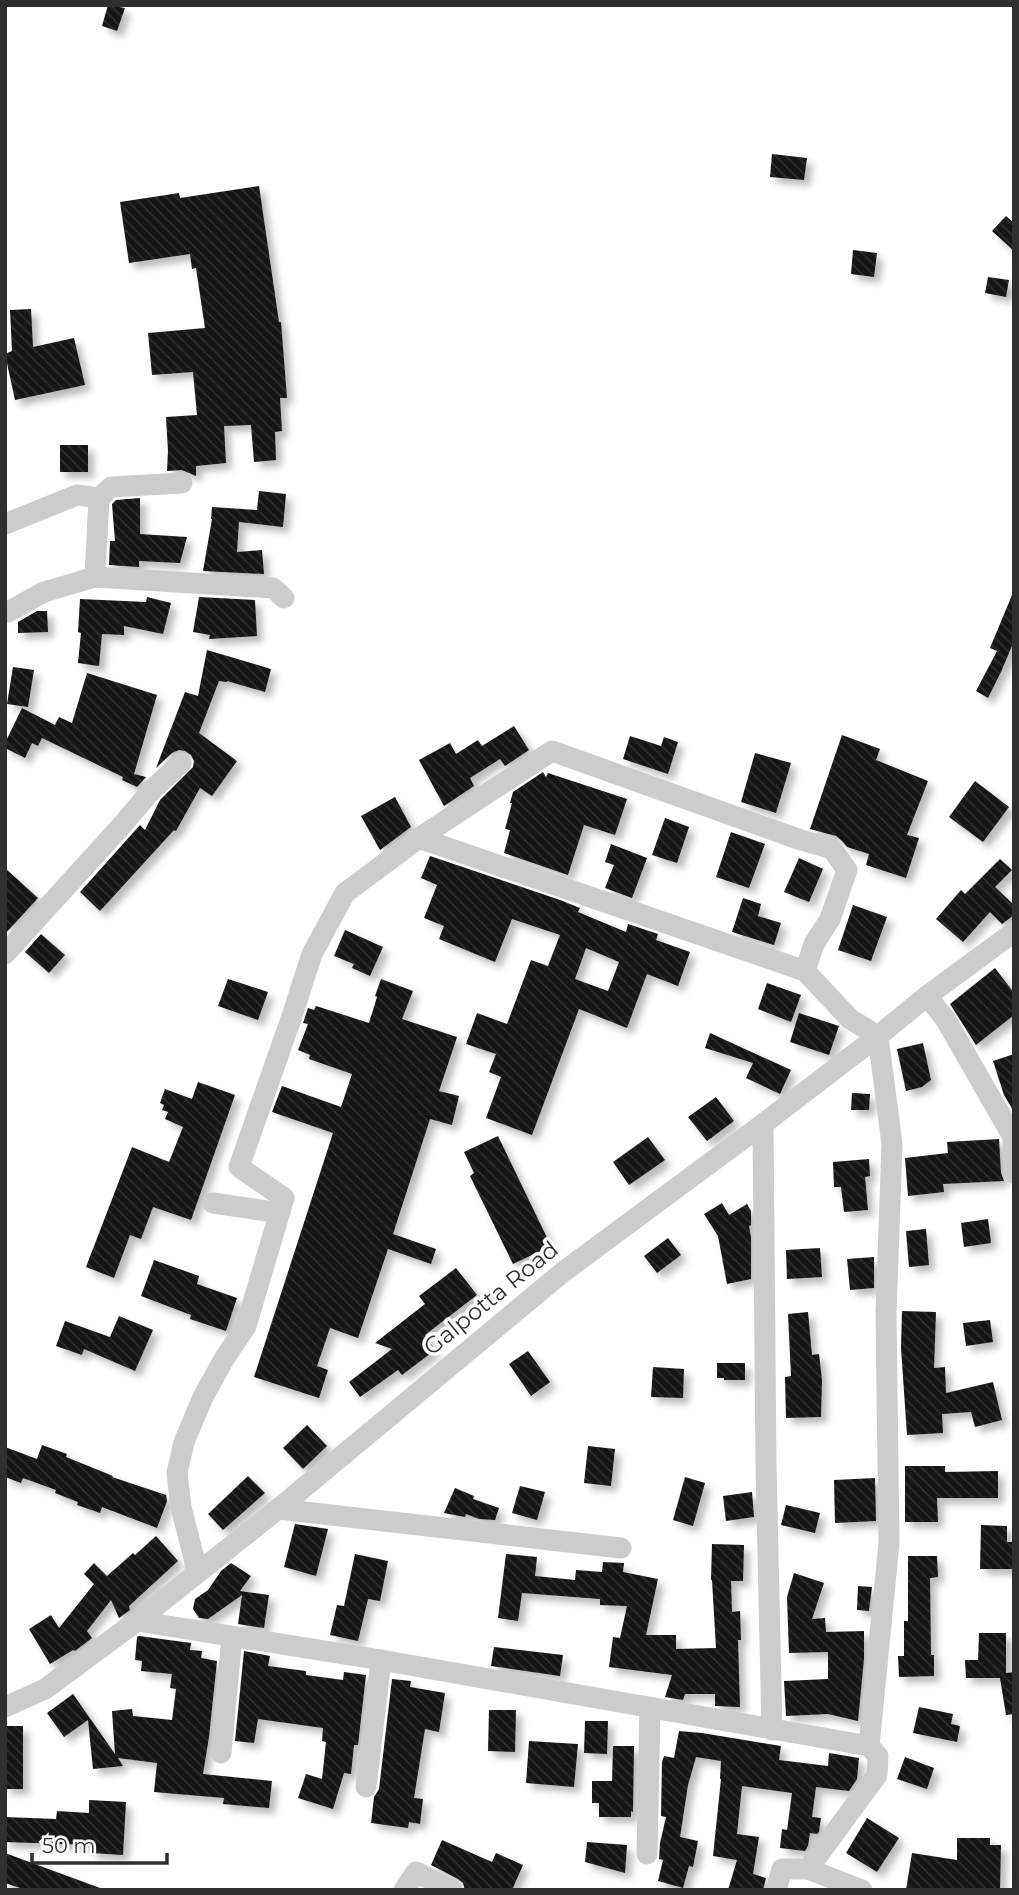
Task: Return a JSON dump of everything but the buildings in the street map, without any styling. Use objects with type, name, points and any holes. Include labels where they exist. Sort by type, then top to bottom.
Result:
[{"type":"street","points":[[95,577],[99,498],[111,487],[182,484]]},
{"type":"street","points":[[5,524],[77,495],[99,498]]},
{"type":"street","points":[[8,612],[44,593],[95,577],[273,588],[284,598]]},
{"type":"street","points":[[195,1574],[195,1562],[181,1507],[177,1473],[184,1443],[203,1397],[223,1359],[246,1326],[284,1198],[239,1167],[312,954],[345,893],[419,838],[552,751],[832,849],[847,870],[830,919],[814,944],[805,971]]},
{"type":"street","points":[[5,954],[151,791],[181,763]]},
{"type":"street","points":[[419,838],[805,971],[850,1019],[878,1036],[892,1143],[887,1290],[889,1543],[869,1746]]},
{"type":"street","name":"Galpotta Road","points":[[5,1707],[45,1689],[137,1621],[278,1509],[563,1272],[763,1125],[927,996],[1014,932]]},
{"type":"street","points":[[927,996],[946,1020],[1013,1137],[1014,1173]]},
{"type":"street","points":[[763,1125],[766,1480],[772,1730]]},
{"type":"street","points":[[213,1203],[280,1213]]},
{"type":"street","points":[[278,1509],[621,1548]]},
{"type":"street","points":[[137,1621],[381,1660],[869,1746],[878,1756],[877,1775],[808,1869]]},
{"type":"street","points":[[221,1753],[232,1637]]},
{"type":"street","points":[[366,1787],[381,1660]]},
{"type":"street","points":[[647,1854],[650,1708]]},
{"type":"street","points":[[776,1890],[782,1869],[808,1869],[862,1890]]},
{"type":"street","points":[[404,1890],[416,1872],[452,1890]]}]
